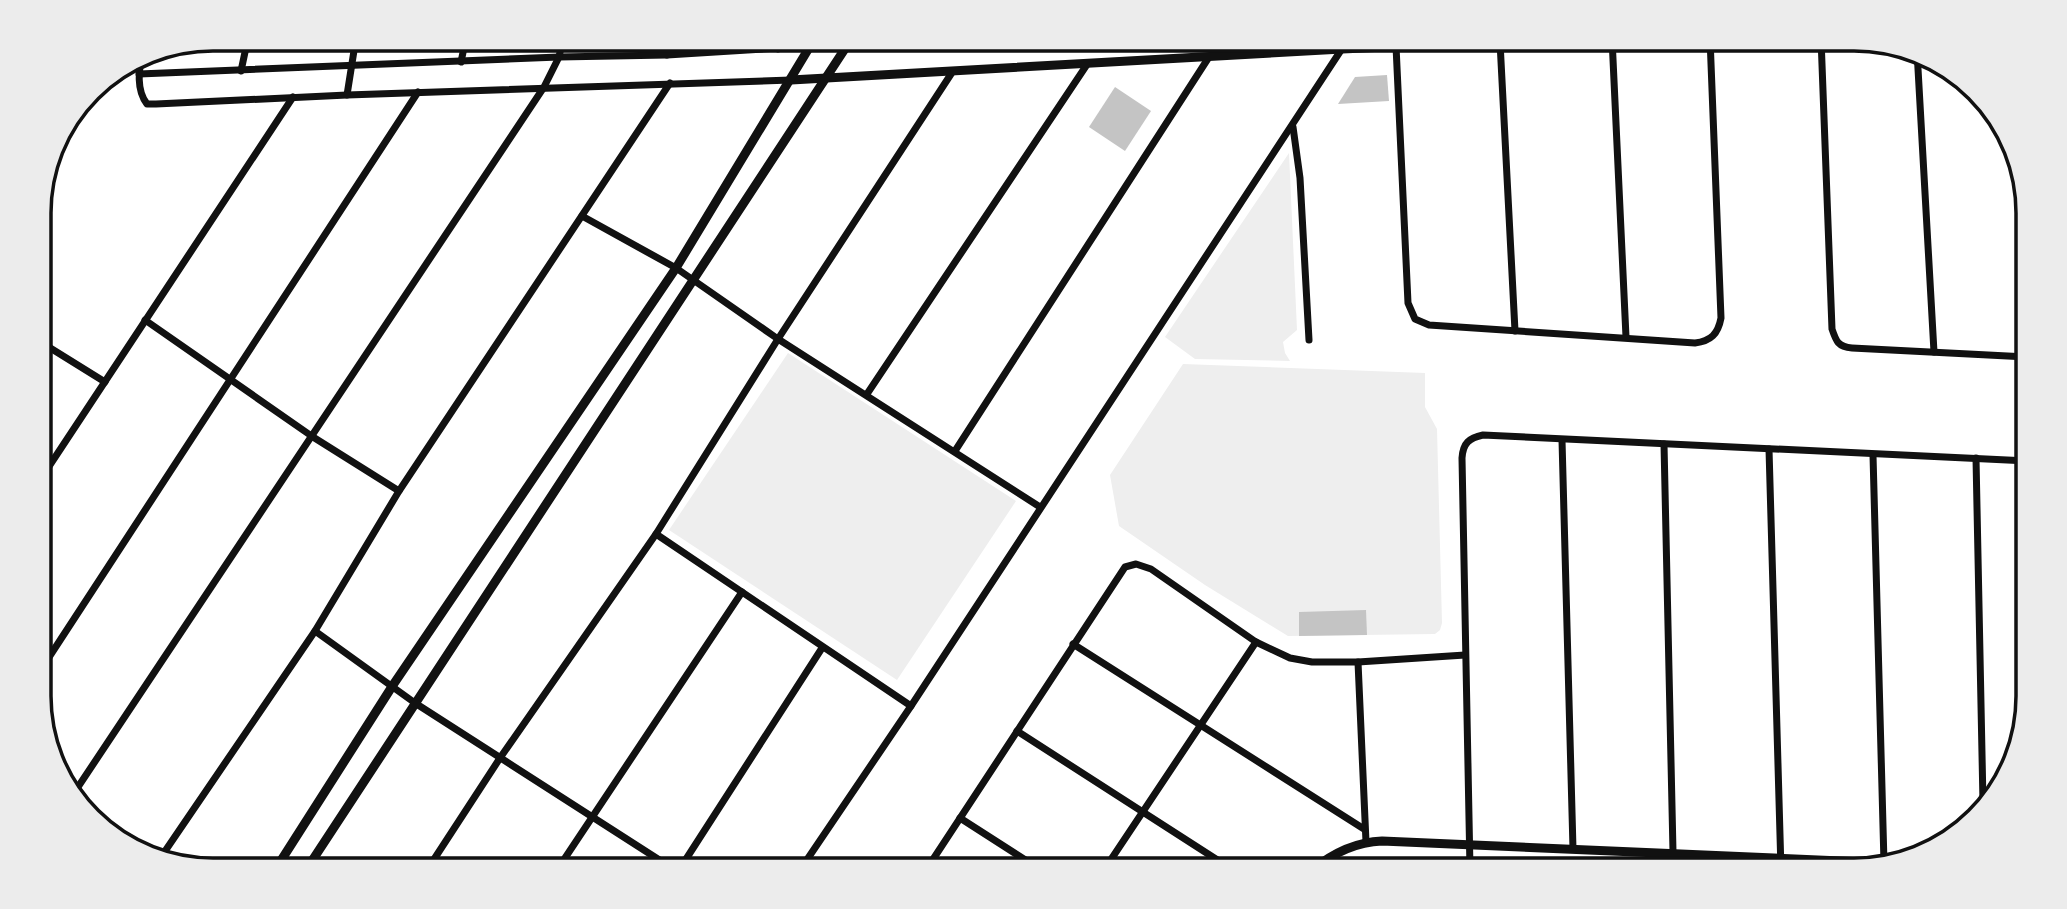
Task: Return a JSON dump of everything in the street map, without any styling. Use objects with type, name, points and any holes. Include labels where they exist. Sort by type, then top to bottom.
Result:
[{"type":"street","points":[[241,71],[245,51]]},
{"type":"street","points":[[347,94],[354,51]]},
{"type":"street","points":[[461,62],[463,51]]},
{"type":"street","points":[[78,787],[544,87],[560,51]]},
{"type":"street","points":[[667,55],[668,51]]},
{"type":"street","points":[[139,74],[741,51]]},
{"type":"street","points":[[283,858],[393,685],[676,268],[807,51]]},
{"type":"street","points":[[314,858],[844,51]]},
{"type":"street","points":[[140,68],[144,101],[156,104],[347,94],[791,80],[1309,51]]},
{"type":"street","points":[[808,858],[911,706],[1341,51]]},
{"type":"street","points":[[1396,51],[1408,303],[1415,319],[1429,325],[1703,342],[1718,331],[1721,318],[1711,51]]},
{"type":"street","points":[[1500,51],[1515,331]]},
{"type":"street","points":[[1613,51],[1626,337]]},
{"type":"street","points":[[1821,51],[1832,329],[1839,345],[1852,348],[2016,356]]},
{"type":"street","points":[[955,451],[1209,57]]},
{"type":"street","points":[[867,394],[1088,63]]},
{"type":"street","points":[[1918,63],[1934,352]]},
{"type":"street","points":[[435,858],[500,758],[656,534],[778,339],[953,71]]},
{"type":"street","points":[[165,851],[315,631],[399,491],[670,83]]},
{"type":"street","points":[[51,654],[418,92]]},
{"type":"street","points":[[51,463],[293,97]]},
{"type":"street","points":[[1293,126],[1300,178],[1309,340]]},
{"type":"street","points":[[582,216],[676,268],[778,339],[1040,507]]},
{"type":"street","points":[[145,320],[313,437],[399,491]]},
{"type":"street","points":[[51,348],[105,382]]},
{"type":"street","points":[[1470,858],[1462,458],[1465,443],[1483,435],[2016,460]]},
{"type":"street","points":[[1562,440],[1573,849]]},
{"type":"street","points":[[1664,444],[1673,852]]},
{"type":"street","points":[[1330,858],[1345,848],[1366,842],[1779,858],[1769,449]]},
{"type":"street","points":[[1873,455],[1885,855]]},
{"type":"street","points":[[1976,458],[1983,795]]},
{"type":"street","points":[[656,534],[911,706]]},
{"type":"street","points":[[934,858],[1121,571],[1136,564],[1151,569],[1256,642],[1290,659],[1358,662],[1465,655]]},
{"type":"street","points":[[565,858],[742,592]]},
{"type":"street","points":[[315,631],[415,703],[658,858]]},
{"type":"street","points":[[1112,858],[1256,642]]},
{"type":"street","points":[[1073,644],[1364,829]]},
{"type":"street","points":[[685,858],[822,648]]},
{"type":"street","points":[[1358,662],[1366,842]]},
{"type":"street","points":[[1017,731],[1215,858]]},
{"type":"street","points":[[960,818],[1022,858]]},
{"type":"shaded area","points":[[1289,153],[1297,330],[1283,342],[1290,361],[1195,359],[1165,337]]},
{"type":"shaded area","points":[[788,353],[1016,501],[897,680],[669,530]]},
{"type":"shaded area","points":[[1183,364],[1425,373],[1425,407],[1437,429],[1442,623],[1440,630],[1435,634],[1288,636],[1205,585],[1119,526],[1110,475]]},
{"type":"building","points":[[1387,75],[1389,101],[1338,104],[1355,77]]},
{"type":"building","points":[[1115,87],[1151,111],[1125,151],[1089,127]]},
{"type":"building","points":[[1366,610],[1367,635],[1299,636],[1299,612]]}]
